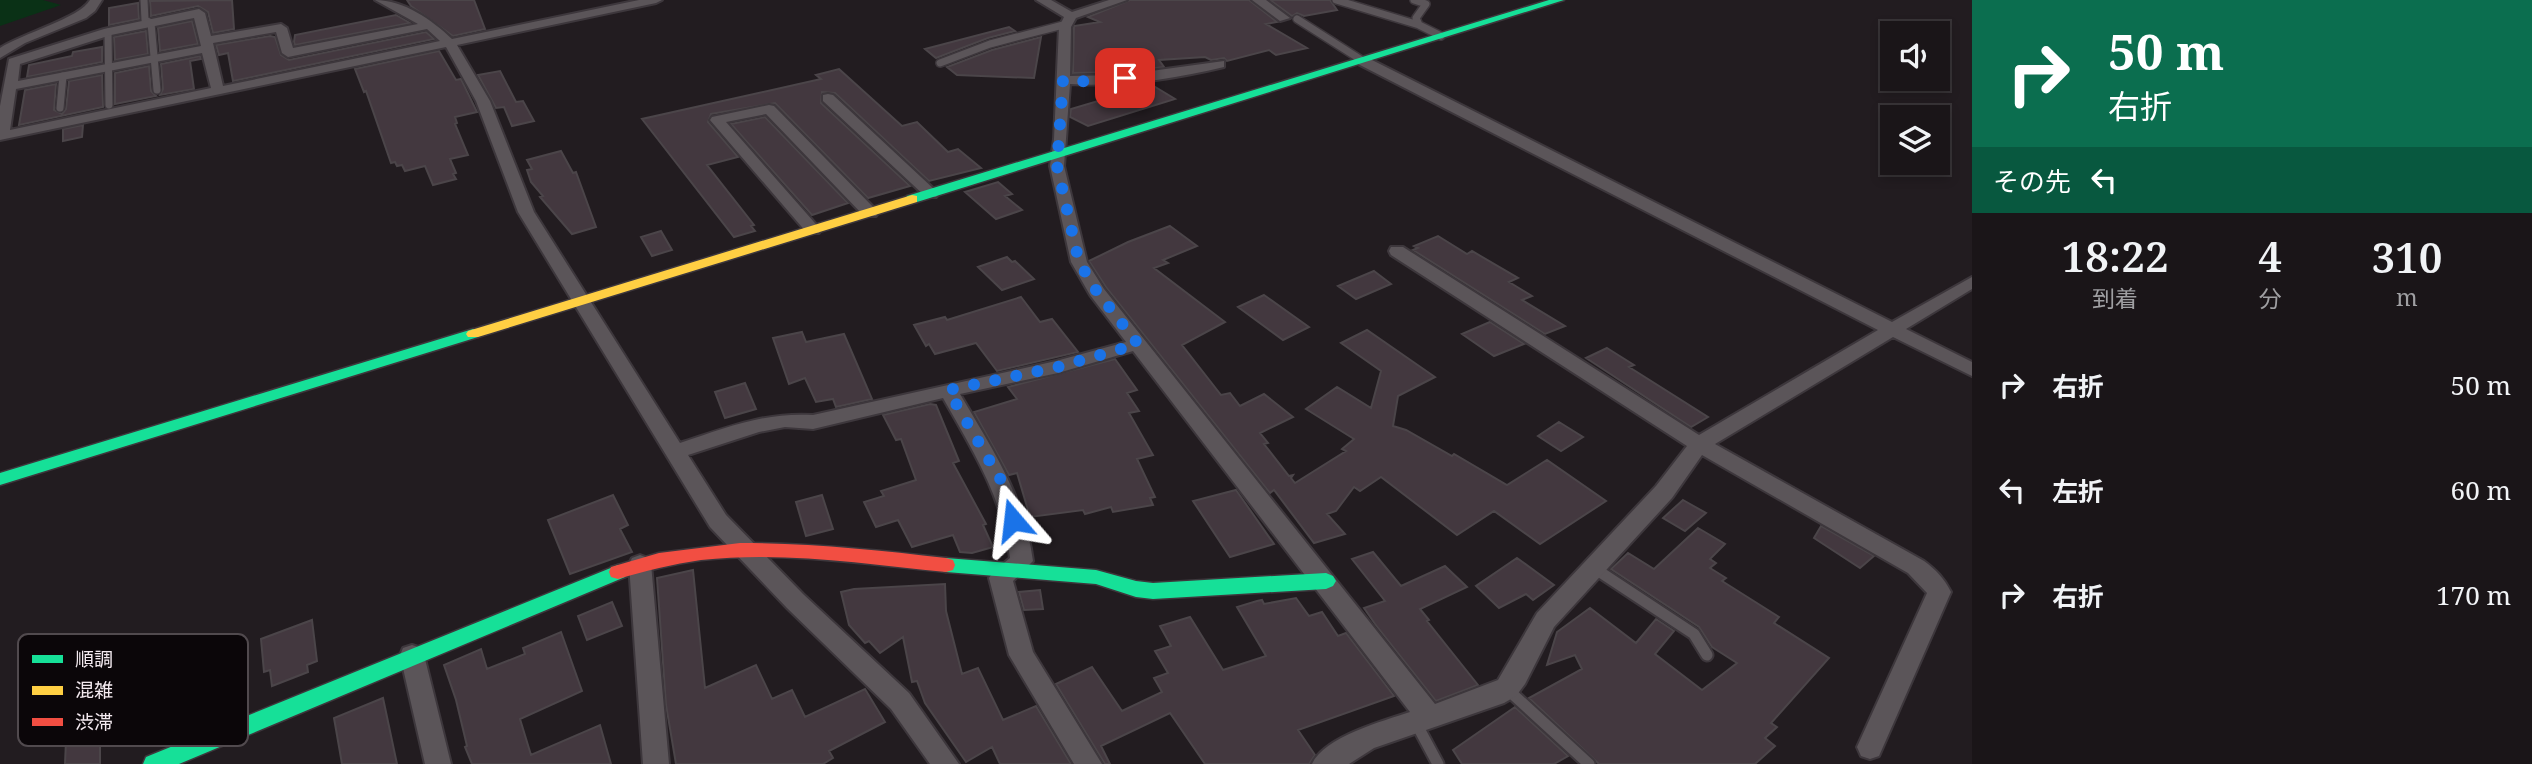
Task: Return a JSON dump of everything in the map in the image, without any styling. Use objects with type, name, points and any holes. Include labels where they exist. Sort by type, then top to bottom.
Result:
[{"type":"street","points":[[96,0],[91,9],[82,15],[20,40],[0,55],[13,62],[108,32],[151,23],[197,6],[218,91]]},
{"type":"street","points":[[381,0],[430,25],[450,43],[483,101],[526,212],[718,521],[795,601],[900,701],[946,764]]},
{"type":"street","points":[[13,62],[1,136],[656,0]]},
{"type":"street","points":[[1042,0],[1069,20]]},
{"type":"street","points":[[1069,20],[1121,0]]},
{"type":"street","points":[[1258,0],[1290,18]]},
{"type":"street","points":[[0,479],[1559,0]]},
{"type":"street","points":[[1069,20],[1057,166],[1079,262],[1096,290],[1326,582],[1423,720]]},
{"type":"street","points":[[11,86],[155,58],[281,27],[288,53],[430,25]]},
{"type":"street","points":[[1363,61],[1972,370]]},
{"type":"street","points":[[1063,80],[1095,82],[1145,78],[1219,64]]},
{"type":"street","points":[[828,98],[931,194]]},
{"type":"street","points":[[814,230],[716,120],[769,109],[870,213]]},
{"type":"street","points":[[1397,251],[1699,443],[1798,502],[1916,566],[1931,579],[1940,592],[1870,747]]},
{"type":"street","points":[[1325,764],[1366,738],[1495,695],[1507,688],[1545,620],[1664,492],[1699,443],[1972,282]]},
{"type":"street","points":[[674,452],[757,425],[785,420],[813,422],[1058,367],[1138,344]]},
{"type":"street","points":[[948,390],[1002,482],[1019,539],[1022,561],[1001,578],[1021,655],[1089,764]]},
{"type":"street","points":[[248,725],[640,564],[711,550],[744,548],[1096,577],[1153,591],[1326,582]]},
{"type":"street","points":[[640,564],[656,764]]},
{"type":"street","points":[[412,656],[438,764]]},
{"type":"street","points":[[154,764],[197,746]]},
{"type":"lane","points":[[144,0],[145,20],[151,23],[158,90]]},
{"type":"lane","points":[[1336,0],[1419,24],[1441,36]]},
{"type":"lane","points":[[1414,0],[1426,4],[1416,18],[1419,24]]},
{"type":"lane","points":[[1290,18],[1363,61]]},
{"type":"lane","points":[[940,63],[990,44],[1069,20]]},
{"type":"lane","points":[[108,32],[109,105]]},
{"type":"lane","points":[[60,108],[63,76]]},
{"type":"lane","points":[[1594,568],[1694,634],[1707,655]]},
{"type":"lane","points":[[1507,688],[1589,764]]},
{"type":"lane","points":[[1423,720],[1438,764]]},
{"type":"green space","points":[[0,0],[43,0],[61,5],[0,26]]},
{"type":"building","points":[[232,0],[234,29],[213,33],[208,12],[198,6],[151,16],[150,1]]},
{"type":"building","points":[[407,0],[474,0],[485,29],[453,36],[411,6]]},
{"type":"building","points":[[1130,0],[1249,0],[1277,22],[1266,24],[1307,48],[1276,55],[1269,50],[1227,61],[1224,58],[1211,60],[1205,57],[1159,60],[1164,67],[1122,72],[1073,73],[1074,26],[1100,22],[1088,17]]},
{"type":"building","points":[[1270,0],[1330,0],[1337,10],[1304,16],[1297,13],[1292,16]]},
{"type":"building","points":[[138,3],[139,19],[109,25],[109,8]]},
{"type":"building","points":[[396,15],[410,23],[295,45],[294,42],[295,35]]},
{"type":"building","points":[[192,21],[198,44],[160,51],[158,28]]},
{"type":"building","points":[[1009,27],[1015,31],[988,38],[936,58],[925,49]]},
{"type":"building","points":[[146,31],[148,54],[115,60],[114,37]]},
{"type":"building","points":[[426,32],[434,39],[233,81],[228,53],[219,55],[216,45],[275,37],[281,55],[289,60]]},
{"type":"building","points":[[1041,37],[1034,78],[957,75],[947,67],[992,50]]},
{"type":"building","points":[[102,47],[102,62],[27,77],[29,65]]},
{"type":"building","points":[[439,51],[456,80],[461,79],[477,112],[455,117],[455,124],[468,155],[450,159],[456,179],[433,185],[425,166],[405,171],[402,165],[391,163],[366,91],[364,92],[355,69]]},
{"type":"building","points":[[200,56],[201,59],[190,61],[194,89],[160,95],[163,89],[161,64]]},
{"type":"building","points":[[149,66],[151,91],[156,96],[115,104],[115,73]]},
{"type":"building","points":[[839,69],[902,126],[917,122],[948,152],[958,149],[981,168],[929,181],[835,93],[822,92],[821,103],[910,186],[868,198],[775,103],[711,114],[708,122],[738,157],[707,165],[754,225],[751,226],[755,231],[734,237],[642,119],[821,79],[816,75]]},
{"type":"building","points":[[500,71],[516,102],[523,101],[534,121],[512,126],[504,107],[496,108],[478,75]]},
{"type":"building","points":[[102,75],[103,107],[19,125],[25,90],[56,84],[54,110],[62,114],[66,109],[69,81]]},
{"type":"building","points":[[1152,85],[1175,99],[1088,126],[1070,117],[1071,109]]},
{"type":"building","points":[[765,117],[848,203],[812,215],[731,124]]},
{"type":"building","points":[[83,125],[82,137],[63,141],[63,129]]},
{"type":"building","points":[[561,151],[573,173],[576,172],[596,227],[572,234],[540,197],[543,196],[531,182],[527,170],[532,169],[527,160]]},
{"type":"building","points":[[998,182],[1012,194],[1005,196],[1022,210],[996,219],[965,192]]},
{"type":"building","points":[[1170,226],[1197,246],[1163,260],[1168,263],[1154,268],[1225,322],[1182,345],[1221,395],[1230,393],[1240,406],[1264,394],[1293,417],[1260,433],[1268,443],[1264,444],[1289,476],[1293,475],[1291,478],[1295,483],[1346,451],[1342,449],[1354,439],[1306,409],[1337,387],[1371,408],[1381,371],[1341,343],[1367,330],[1435,377],[1398,396],[1393,426],[1406,430],[1452,456],[1454,454],[1507,485],[1547,460],[1606,501],[1540,544],[1494,511],[1457,535],[1381,477],[1360,491],[1354,487],[1336,511],[1327,514],[1345,534],[1314,543],[1274,490],[1270,493],[1106,287],[1089,261]]},
{"type":"building","points":[[661,231],[672,250],[652,256],[641,237]]},
{"type":"building","points":[[1438,236],[1467,254],[1472,251],[1518,278],[1509,282],[1532,296],[1522,300],[1565,326],[1545,334],[1413,250],[1418,248],[1414,246]]},
{"type":"building","points":[[1007,257],[1034,279],[1002,290],[978,267]]},
{"type":"building","points":[[1374,271],[1391,284],[1356,299],[1338,286]]},
{"type":"building","points":[[1264,295],[1309,327],[1283,340],[1238,307]]},
{"type":"building","points":[[1021,297],[1040,322],[1052,319],[1078,352],[997,371],[976,343],[935,354],[929,344],[926,346],[914,325],[945,317],[947,320]]},
{"type":"building","points":[[1490,322],[1524,344],[1494,356],[1462,334]]},
{"type":"building","points":[[802,332],[806,342],[844,334],[872,399],[836,407],[833,399],[816,402],[805,378],[789,384],[773,338]]},
{"type":"building","points":[[1607,348],[1634,365],[1629,367],[1708,417],[1691,427],[1586,358]]},
{"type":"building","points":[[1115,359],[1137,390],[1127,393],[1139,411],[1129,413],[1153,455],[1137,459],[1155,497],[1150,498],[1153,505],[1113,512],[1111,507],[1085,514],[1083,510],[1030,517],[1017,473],[1009,475],[974,412],[1017,399],[1008,387]]},
{"type":"building","points":[[745,383],[756,409],[725,418],[715,392]]},
{"type":"building","points":[[936,405],[959,461],[953,463],[986,524],[983,525],[993,547],[972,553],[960,552],[953,535],[912,547],[898,520],[876,527],[864,502],[884,496],[881,491],[916,480],[901,439],[896,440],[883,415]]},
{"type":"building","points":[[1559,422],[1583,437],[1561,451],[1538,436]]},
{"type":"building","points":[[1236,490],[1274,544],[1230,557],[1193,501]]},
{"type":"building","points":[[613,495],[628,525],[620,529],[632,552],[570,574],[548,520]]},
{"type":"building","points":[[822,495],[833,529],[806,536],[796,502]]},
{"type":"building","points":[[1683,500],[1706,513],[1685,531],[1663,518]]},
{"type":"building","points":[[1821,526],[1874,556],[1860,568],[1814,538]]},
{"type":"building","points":[[1698,528],[1725,544],[1710,559],[1716,563],[1710,568],[1726,578],[1722,581],[1779,617],[1774,623],[1829,658],[1771,723],[1777,727],[1765,738],[1775,746],[1755,764],[1599,764],[1529,698],[1582,669],[1575,655],[1547,665],[1557,632],[1590,608],[1636,643],[1656,619],[1674,631],[1655,654],[1702,690],[1737,663],[1712,647],[1699,627],[1611,569],[1628,553],[1654,569]]},
{"type":"building","points":[[1373,552],[1401,586],[1445,566],[1467,587],[1420,609],[1478,685],[1436,701],[1375,624],[1364,608],[1385,601],[1352,559]]},
{"type":"building","points":[[1517,558],[1554,585],[1533,600],[1526,594],[1499,608],[1476,586]]},
{"type":"building","points":[[693,570],[705,688],[756,665],[772,699],[792,690],[805,717],[865,689],[885,722],[829,751],[833,758],[823,764],[676,764],[666,705],[657,578]]},
{"type":"building","points":[[945,584],[946,611],[962,674],[978,668],[1003,720],[1036,706],[1071,764],[1000,764],[992,747],[966,762],[925,703],[917,681],[912,682],[903,637],[880,653],[869,641],[865,643],[849,625],[841,592]]},
{"type":"building","points":[[1040,590],[1043,609],[1024,610],[1019,592]]},
{"type":"building","points":[[1296,598],[1309,616],[1322,612],[1338,636],[1346,633],[1394,696],[1298,730],[1315,755],[1309,764],[1205,764],[1170,713],[1101,746],[1110,764],[1105,764],[1056,684],[1092,667],[1122,711],[1162,692],[1154,678],[1168,673],[1155,651],[1171,646],[1160,626],[1190,617],[1223,670],[1266,656],[1237,607],[1262,600],[1264,604]]},
{"type":"building","points":[[612,602],[622,626],[587,640],[578,616]]},
{"type":"building","points":[[312,620],[317,661],[307,665],[308,672],[272,686],[270,670],[264,672],[261,639]]},
{"type":"building","points":[[561,632],[582,691],[520,719],[531,755],[600,725],[611,764],[472,764],[465,747],[467,746],[456,700],[444,665],[481,649],[487,669],[525,654],[523,648]]},
{"type":"building","points":[[383,698],[397,764],[342,764],[334,718]]},
{"type":"building","points":[[1515,707],[1568,756],[1554,764],[1462,764],[1453,750]]},
{"type":"building","points":[[66,746],[100,746],[100,764],[65,764]]},
{"type":"traffic: fast","points":[[912,199],[1559,0]]},
{"type":"traffic: fast","points":[[0,479],[473,334]]},
{"type":"traffic: fast","points":[[946,565],[1096,577],[1136,589],[1153,591],[1326,581]]},
{"type":"traffic: fast","points":[[248,725],[618,572]]},
{"type":"traffic: fast","points":[[154,764],[198,746]]},
{"type":"traffic: slow","points":[[473,334],[912,199]]},
{"type":"traffic: jam","points":[[618,572],[659,560],[740,550],[822,552],[946,565]]},
{"type":"route","points":[[1013,520],[1002,482],[948,390],[1058,367],[1138,344],[1096,290],[1079,262],[1057,166],[1061,139],[1063,80],[1095,82],[1125,78]]}]
